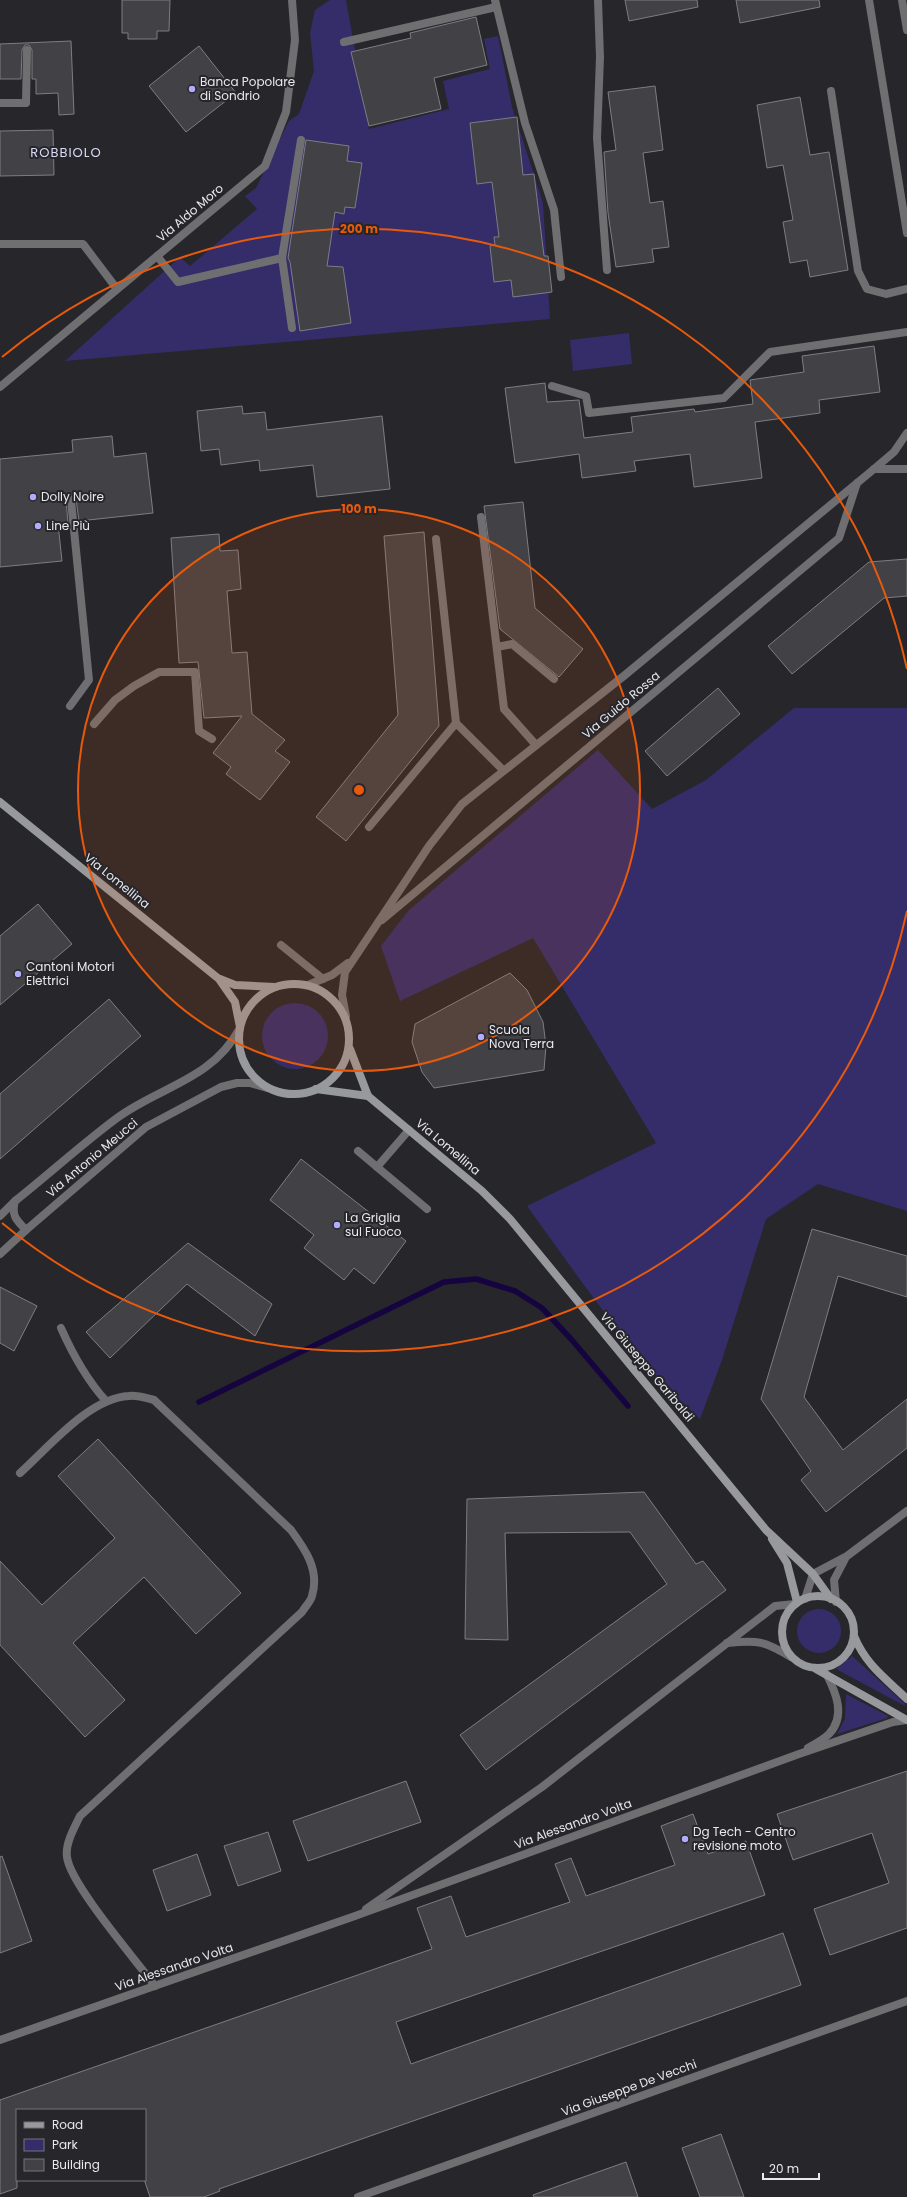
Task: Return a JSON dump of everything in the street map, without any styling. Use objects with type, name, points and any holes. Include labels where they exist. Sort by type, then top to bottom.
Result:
[{"type":"main road","name":"Via Lomellina","points":[[0,802],[219,979],[235,1002],[240,1028]]},
{"type":"main road","name":"Via Lomellina","points":[[219,979],[235,985],[276,987]]},
{"type":"main road","points":[[295,983],[308,985],[326,992],[335,1000],[346,1016],[350,1035],[350,1049],[335,1075],[316,1089],[299,1095],[285,1094],[267,1088],[257,1081],[245,1065],[239,1047],[240,1028],[246,1012],[254,1001],[276,987],[295,983]]},
{"type":"main road","name":"Via Lomellina","points":[[350,1049],[368,1096],[482,1191],[510,1219]]},
{"type":"main road","points":[[316,1089],[368,1096]]},
{"type":"main road","name":"Via Giuseppe Garibaldi","points":[[510,1219],[766,1530],[787,1563],[799,1602]]},
{"type":"main road","name":"Via Giuseppe Garibaldi","points":[[766,1530],[813,1574],[834,1600]]},
{"type":"main road","points":[[854,1636],[851,1647],[841,1660],[826,1668],[815,1668],[806,1666],[791,1657],[785,1647],[782,1636],[782,1625],[787,1613],[799,1602],[818,1596],[834,1600],[844,1608],[852,1621],[854,1636],[860,1651],[871,1666],[907,1698]]},
{"type":"main road","points":[[815,1668],[907,1720]]},
{"type":"street","name":"Via Aldo Moro","points":[[0,387],[264,166],[286,112],[295,40],[292,0]]},
{"type":"street","points":[[598,0],[600,57],[597,138],[607,270]]},
{"type":"street","points":[[869,0],[907,233]]},
{"type":"street","points":[[902,0],[907,30]]},
{"type":"street","points":[[344,42],[495,3],[525,122],[554,210],[561,277]]},
{"type":"street","points":[[0,103],[26,103],[27,50]]},
{"type":"street","points":[[831,91],[858,272],[867,289],[886,294],[907,289]]},
{"type":"street","points":[[292,328],[282,258],[301,140]]},
{"type":"street","points":[[0,244],[83,244],[117,289]]},
{"type":"street","points":[[157,256],[178,282],[282,258]]},
{"type":"street","points":[[552,386],[586,396],[589,414],[724,398],[770,352],[907,332]]},
{"type":"street","name":"Via Guido Rossa","points":[[346,1016],[342,995],[345,972],[429,846],[462,804],[503,770],[626,675],[857,483],[894,452],[907,433]]},
{"type":"street","points":[[874,468],[907,468]]},
{"type":"street","name":"Via Guido Rossa","points":[[374,927],[839,538],[857,483]]},
{"type":"street","points":[[70,706],[89,680],[71,500]]},
{"type":"street","points":[[481,517],[504,710],[536,745]]},
{"type":"street","points":[[436,539],[456,723],[503,770]]},
{"type":"street","points":[[497,646],[512,644],[554,679]]},
{"type":"street","points":[[94,724],[115,700],[134,686],[160,672],[195,672],[199,731],[212,739]]},
{"type":"street","points":[[370,827],[456,723]]},
{"type":"street","points":[[281,945],[323,979]]},
{"type":"street","name":"Via Guido Rossa","points":[[308,985],[340,971],[354,959]]},
{"type":"street","name":"Via Antonio Meucci","points":[[0,1216],[15,1201],[116,1118],[216,1060],[231,1045],[240,1028]]},
{"type":"street","name":"Via Antonio Meucci","points":[[0,1254],[146,1127],[221,1087],[237,1083],[250,1083],[267,1088]]},
{"type":"street","points":[[376,1167],[409,1130]]},
{"type":"street","points":[[358,1151],[426,1209]]},
{"type":"street","points":[[15,1201],[12,1210],[15,1219],[26,1230]]},
{"type":"street","points":[[61,1328],[75,1359],[92,1386],[106,1401]]},
{"type":"street","points":[[20,1473],[79,1419],[106,1401],[130,1396],[154,1400],[290,1530],[308,1554],[314,1578],[312,1596],[302,1612],[80,1816],[72,1831],[67,1856],[75,1878],[155,1986]]},
{"type":"street","points":[[799,1602],[813,1574],[847,1556],[907,1511]]},
{"type":"street","points":[[834,1600],[834,1580],[840,1566],[847,1556]]},
{"type":"street","name":"Via Alessandro Volta","points":[[355,1916],[542,1787],[775,1606],[799,1602]]},
{"type":"street","points":[[727,1643],[749,1641],[769,1644],[791,1657]]},
{"type":"street","name":"Via Alessandro Volta","points":[[799,1754],[829,1734],[838,1720],[839,1708],[836,1694],[827,1675]]},
{"type":"street","name":"Via Alessandro Volta","points":[[0,2040],[355,1916],[799,1754],[893,1722],[907,1720]]},
{"type":"street","name":"Via Giuseppe De Vecchi","points":[[358,2197],[907,2001]]},
{"type":"green space","points":[[330,0],[346,0],[369,129],[449,109],[443,81],[490,69],[484,39],[498,36],[512,107],[543,203],[550,319],[65,361],[180,257],[190,266],[257,209],[245,196],[256,188],[289,121],[299,114],[314,71],[310,33],[315,10]]},
{"type":"green space","points":[[629,333],[632,364],[573,371],[570,340]]},
{"type":"green space","points":[[794,708],[907,708],[907,1211],[818,1184],[766,1219],[722,1360],[700,1419],[652,1370],[608,1317],[527,1206],[656,1143],[533,938],[400,1001],[381,946],[409,910],[598,750],[652,809],[706,780]]},
{"type":"green space","points":[[295,1003],[308,1006],[318,1013],[325,1023],[328,1036],[325,1049],[318,1059],[308,1066],[295,1069],[282,1066],[272,1059],[265,1049],[262,1036],[265,1023],[272,1013],[282,1006]]},
{"type":"green space","points":[[819,1609],[831,1613],[837,1619],[841,1631],[837,1643],[831,1649],[819,1653],[807,1649],[801,1643],[797,1631],[801,1619],[807,1613]]},
{"type":"green space","points":[[852,1656],[905,1704],[905,1706],[836,1669]]},
{"type":"green space","points":[[846,1694],[888,1716],[887,1718],[837,1734],[845,1719]]},
{"type":"building","points":[[122,0],[170,0],[169,31],[157,31],[157,39],[128,39],[128,33],[122,33]]},
{"type":"building","points":[[625,0],[697,0],[698,7],[629,21]]},
{"type":"building","points":[[736,0],[819,0],[820,7],[740,23]]},
{"type":"building","points":[[476,17],[487,65],[434,78],[441,109],[369,126],[351,52],[411,38],[410,33]]},
{"type":"building","points":[[71,41],[74,114],[59,115],[58,93],[36,94],[36,79],[32,79],[32,50],[29,45],[25,45],[22,50],[21,79],[0,79],[0,44]]},
{"type":"building","name":"Banca Popolare di Sondrio","points":[[199,46],[236,93],[186,132],[149,86]]},
{"type":"building","points":[[655,86],[663,150],[643,153],[650,203],[663,201],[669,247],[652,249],[654,262],[616,267],[608,213],[604,152],[616,150],[608,92]]},
{"type":"building","points":[[800,97],[810,155],[829,152],[848,270],[810,277],[807,260],[790,263],[783,222],[793,220],[783,165],[767,168],[757,105]]},
{"type":"building","points":[[517,117],[523,175],[534,174],[544,256],[548,256],[552,292],[513,297],[511,280],[494,282],[490,246],[495,245],[494,237],[499,237],[492,182],[477,184],[470,123]]},
{"type":"building","points":[[53,130],[54,175],[0,176],[0,131]]},
{"type":"building","points":[[306,140],[349,146],[347,161],[362,163],[355,208],[345,207],[344,214],[335,212],[327,266],[343,267],[351,323],[300,331],[290,262],[288,258]]},
{"type":"building","points":[[874,346],[880,392],[819,400],[820,413],[755,422],[762,478],[694,487],[690,454],[634,461],[636,471],[582,478],[579,454],[515,463],[505,388],[545,383],[547,402],[579,400],[584,438],[633,432],[631,417],[694,409],[695,412],[753,404],[750,380],[804,372],[802,356]]},
{"type":"building","points":[[242,406],[243,414],[265,412],[267,430],[382,416],[390,489],[317,497],[313,465],[260,471],[259,460],[221,465],[219,449],[201,451],[197,411]]},
{"type":"building","points":[[112,436],[114,457],[146,453],[153,513],[79,521],[76,499],[74,495],[70,495],[66,500],[68,523],[58,524],[62,561],[0,567],[0,459],[73,452],[72,440]]},
{"type":"building","points":[[523,502],[535,608],[583,649],[559,677],[500,629],[484,506]]},
{"type":"building","points":[[424,532],[439,726],[346,841],[316,817],[398,715],[384,536]]},
{"type":"building","points":[[219,534],[220,551],[238,550],[241,589],[227,591],[232,653],[247,652],[252,714],[285,740],[275,751],[290,762],[260,800],[226,774],[231,767],[213,753],[242,716],[204,718],[198,662],[179,663],[171,538]]},
{"type":"building","points":[[907,559],[907,596],[884,598],[792,674],[768,646],[869,562]]},
{"type":"building","points":[[718,688],[740,714],[667,776],[645,751]]},
{"type":"building","name":"Cantoni Motori Elettrici","points":[[38,904],[72,944],[0,1005],[0,936]]},
{"type":"building","name":"Scuola Nova Terra","points":[[510,973],[527,990],[543,1022],[546,1046],[544,1070],[434,1088],[422,1072],[412,1042],[415,1024]]},
{"type":"building","points":[[109,999],[141,1036],[0,1159],[0,1094]]},
{"type":"building","points":[[301,1159],[406,1241],[374,1284],[354,1268],[344,1280],[304,1248],[314,1235],[270,1200]]},
{"type":"building","points":[[812,1229],[907,1256],[907,1297],[838,1276],[804,1397],[843,1450],[907,1399],[907,1448],[826,1512],[801,1480],[811,1471],[761,1399]]},
{"type":"building","points":[[188,1243],[272,1304],[255,1336],[187,1284],[110,1358],[86,1332]]},
{"type":"building","points":[[0,1287],[37,1306],[14,1351],[0,1343]]},
{"type":"building","points":[[98,1439],[241,1593],[196,1634],[144,1577],[73,1643],[125,1700],[85,1737],[0,1645],[0,1561],[42,1605],[115,1538],[58,1476]]},
{"type":"building","points":[[644,1492],[696,1564],[703,1561],[726,1590],[486,1770],[460,1735],[667,1584],[630,1532],[505,1533],[508,1640],[465,1639],[467,1499]]},
{"type":"building","points":[[907,1771],[907,1928],[830,1955],[814,1909],[889,1883],[872,1833],[793,1860],[777,1814]]},
{"type":"building","points":[[406,1781],[421,1822],[308,1861],[293,1821]]},
{"type":"building","points":[[693,1814],[708,1854],[746,1841],[765,1895],[396,2022],[411,2064],[783,1933],[801,1985],[219,2189],[220,2191],[204,2197],[150,2197],[145,2182],[146,2109],[16,2109],[17,2188],[0,2194],[0,2100],[432,1949],[417,1908],[451,1896],[466,1937],[570,1902],[555,1864],[571,1858],[586,1896],[675,1865],[661,1826]]},
{"type":"building","points":[[268,1832],[281,1871],[238,1886],[224,1846]]},
{"type":"building","points":[[197,1854],[211,1895],[167,1911],[153,1870]]},
{"type":"building","points":[[2,1856],[32,1941],[0,1953],[0,1857]]},
{"type":"building","points":[[721,2134],[744,2197],[700,2197],[682,2148]]},
{"type":"building","points":[[626,2162],[638,2197],[534,2197],[533,2195]]},
{"type":"waterway","points":[[199,1402],[444,1282],[476,1279],[515,1291],[542,1308],[571,1339],[628,1406]]},
{"type":"place","name":"Banca Popolare di Sondrio","points":[[192,89]]},
{"type":"place","name":"Dolly Noire","points":[[33,497]]},
{"type":"place","name":"Line Più","points":[[38,526]]},
{"type":"place","name":"Cantoni Motori Elettrici","points":[[18,974]]},
{"type":"place","name":"Scuola Nova Terra","points":[[481,1037]]},
{"type":"place","name":"La Griglia sul Fuoco","points":[[337,1225]]},
{"type":"place","name":"Dg Tech - Centro revisione moto","points":[[685,1839]]},
{"type":"district","name":"ROBBIOLO","points":[[66,152]]}]
